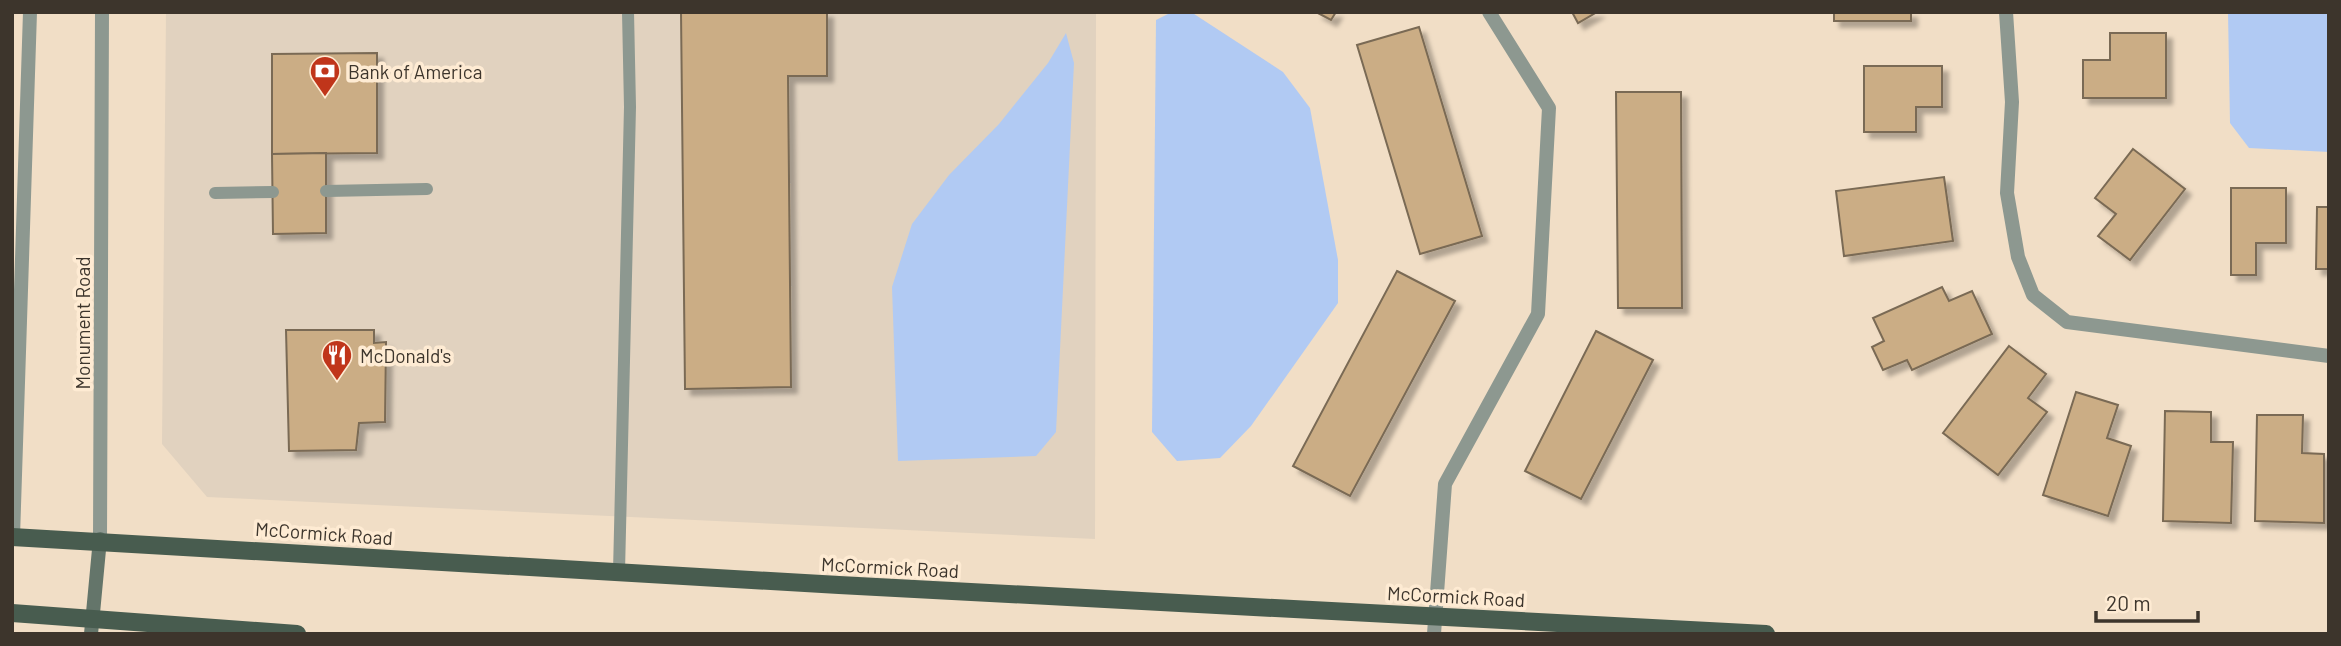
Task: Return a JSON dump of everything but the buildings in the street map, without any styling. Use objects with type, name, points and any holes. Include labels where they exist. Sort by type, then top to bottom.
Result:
[{"type":"main road","name":"McCormick Road","points":[[12,538],[100,540],[1436,625],[1766,634]]},
{"type":"main road","name":"Monument Road","points":[[92,627],[100,540]]},
{"type":"main road","points":[[12,613],[92,627],[297,634]]},
{"type":"street","points":[[12,538],[30,12]]},
{"type":"street","name":"Monument Road","points":[[100,540],[102,12]]},
{"type":"street","points":[[1436,625],[1445,484],[1538,314],[1549,108],[1489,12]]},
{"type":"street","points":[[2006,12],[2012,102],[2007,193],[2018,257],[2033,295],[2067,322],[2329,356]]},
{"type":"lane","points":[[619,572],[630,129],[628,12]]},
{"type":"lane","points":[[326,191],[427,190]]},
{"type":"lane","points":[[215,193],[273,192]]},
{"type":"shaded area","points":[[166,12],[1096,12],[1095,539],[207,497],[162,444]]},
{"type":"water","points":[[1172,12],[1191,12],[1283,72],[1310,108],[1338,260],[1338,303],[1251,426],[1220,458],[1177,461],[1152,432],[1156,20]]},
{"type":"water","points":[[2228,12],[2329,12],[2329,152],[2249,148],[2230,123]]},
{"type":"water","points":[[1066,33],[1074,63],[1056,432],[1036,456],[898,461],[892,287],[912,224],[949,175],[999,124],[1048,63]]},
{"type":"place","name":"Bank of America","points":[[325,98]]},
{"type":"place","name":"McDonald's","points":[[337,382]]}]
